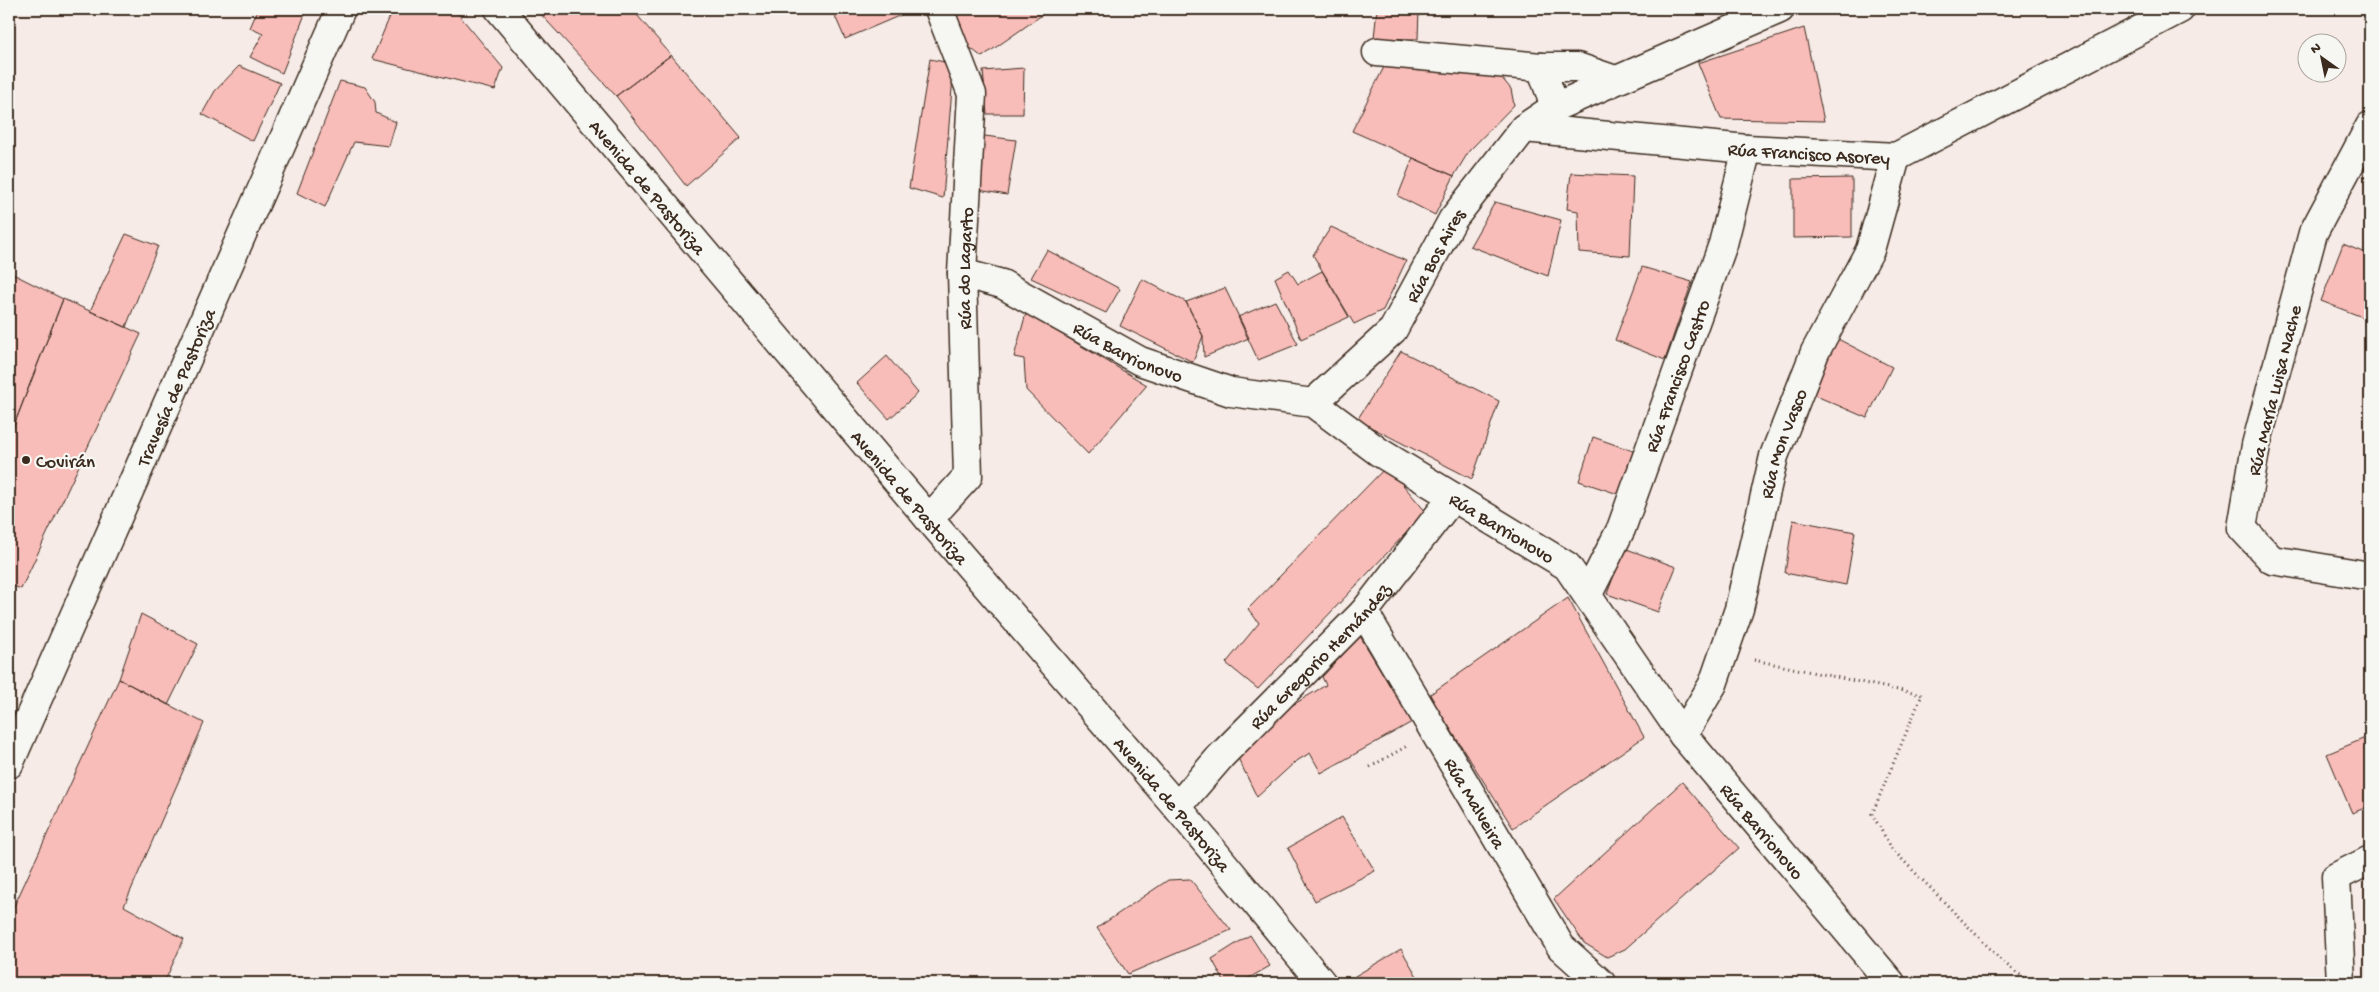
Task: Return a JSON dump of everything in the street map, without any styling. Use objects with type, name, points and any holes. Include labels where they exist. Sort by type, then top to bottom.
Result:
[{"type":"street","name":"Travesía de Pastoriza","points":[[9,764],[341,9]]},
{"type":"street","name":"Avenida de Pastoriza","points":[[499,9],[930,519],[1177,807],[1322,983]]},
{"type":"street","name":"Rúa do Lagarto","points":[[930,519],[968,476],[962,273],[972,94],[939,9]]},
{"type":"street","name":"Rúa Bos Aires","points":[[1313,403],[1393,330],[1453,219],[1524,128],[1556,106],[1780,9]]},
{"type":"street","name":"Rúa Francisco Asorey","points":[[1524,128],[1747,149],[1896,156],[2180,9]]},
{"type":"street","points":[[1377,52],[1541,67],[1577,67],[1615,80]]},
{"type":"street","points":[[1541,67],[1556,106]]},
{"type":"street","name":"Rúa María Luisa Nache","points":[[2370,126],[2312,233],[2256,445],[2242,528],[2272,560],[2370,576]]},
{"type":"street","name":"Rúa Francisco Castro","points":[[1588,594],[1621,529],[1723,244],[1747,149]]},
{"type":"street","name":"Rúa Mon Vasco","points":[[1683,736],[1713,684],[1739,609],[1774,456],[1815,352],[1870,250],[1896,156]]},
{"type":"street","name":"Rúa Barrionovo","points":[[962,273],[1002,284],[1140,361],[1231,392],[1313,403],[1379,452],[1567,566],[1588,594],[1683,736],[1891,983]]},
{"type":"street","name":"Rúa Gregorio Hernández","points":[[1177,807],[1221,756],[1364,612],[1454,497]]},
{"type":"street","name":"Rúa Malveira","points":[[1364,612],[1561,947],[1602,983]]},
{"type":"street","points":[[2341,983],[2336,877],[2370,860]]},
{"type":"path","points":[[1724,654],[1922,695],[1872,814],[1892,849],[2003,962],[2031,983]]},
{"type":"path","points":[[1370,767],[1408,746]]},
{"type":"building","points":[[258,9],[307,9],[282,73],[250,57],[263,34],[250,28]]},
{"type":"building","points":[[393,9],[454,9],[503,68],[495,90],[372,59]]},
{"type":"building","points":[[536,9],[632,9],[671,55],[616,96]]},
{"type":"building","points":[[832,9],[906,9],[908,12],[845,39]]},
{"type":"building","points":[[952,9],[1042,9],[1042,15],[982,57],[964,43]]},
{"type":"building","points":[[1377,9],[1419,9],[1418,39],[1374,38]]},
{"type":"building","points":[[1804,28],[1824,121],[1721,119],[1698,63]]},
{"type":"building","points":[[671,55],[741,138],[686,186],[616,96]]},
{"type":"building","points":[[930,59],[954,64],[943,198],[909,188]]},
{"type":"building","points":[[239,66],[280,83],[253,141],[202,114],[215,91]]},
{"type":"building","points":[[1384,67],[1501,77],[1511,89],[1514,105],[1469,151],[1454,176],[1352,131]]},
{"type":"building","points":[[1024,68],[1023,114],[987,114],[983,71]]},
{"type":"building","points":[[340,81],[365,87],[375,102],[376,113],[396,122],[389,146],[354,142],[325,207],[297,193]]},
{"type":"building","points":[[977,135],[1016,140],[1007,195],[973,189]]},
{"type":"building","points":[[1413,158],[1454,176],[1435,215],[1398,196]]},
{"type":"building","points":[[1571,173],[1633,176],[1630,256],[1579,252],[1578,211],[1567,209]]},
{"type":"building","points":[[1852,178],[1852,237],[1793,238],[1793,179]]},
{"type":"building","points":[[1495,202],[1561,220],[1548,276],[1470,246]]},
{"type":"building","points":[[1331,227],[1406,261],[1383,310],[1354,324],[1313,255]]},
{"type":"building","points":[[126,234],[158,246],[126,327],[90,311]]},
{"type":"building","points":[[2343,244],[2370,255],[2370,320],[2321,301]]},
{"type":"building","points":[[1047,250],[1120,289],[1106,313],[1031,278]]},
{"type":"building","points":[[1642,267],[1692,282],[1665,360],[1615,340]]},
{"type":"building","points":[[1289,270],[1298,284],[1322,271],[1349,317],[1301,339],[1275,278]]},
{"type":"building","points":[[9,272],[63,299],[9,438]]},
{"type":"building","points":[[1142,279],[1186,302],[1203,336],[1193,362],[1120,326]]},
{"type":"building","points":[[1225,288],[1249,338],[1204,357],[1203,336],[1186,302]]},
{"type":"building","points":[[63,299],[141,334],[21,589],[9,584],[9,438]]},
{"type":"building","points":[[1275,301],[1298,344],[1258,360],[1238,317]]},
{"type":"building","points":[[1026,313],[1147,385],[1088,454],[1026,390],[1024,359],[1014,357]]},
{"type":"building","points":[[1836,338],[1892,367],[1867,418],[1814,395]]},
{"type":"building","points":[[1401,351],[1499,401],[1472,479],[1357,420]]},
{"type":"building","points":[[887,356],[918,393],[889,419],[857,383]]},
{"type":"building","points":[[1593,437],[1636,452],[1621,495],[1579,481]]},
{"type":"building","points":[[1387,466],[1426,512],[1258,689],[1226,663],[1259,623],[1248,609]]},
{"type":"building","points":[[1793,520],[1855,532],[1846,585],[1785,573]]},
{"type":"building","points":[[1624,548],[1676,567],[1658,612],[1607,594]]},
{"type":"building","points":[[1568,598],[1644,737],[1513,828],[1429,695]]},
{"type":"building","points":[[141,614],[198,644],[168,705],[119,679]]},
{"type":"building","points":[[1360,636],[1412,722],[1321,773],[1310,753],[1295,762],[1257,797],[1237,756],[1286,709],[1326,685],[1322,677]]},
{"type":"building","points":[[119,679],[204,723],[124,906],[184,939],[164,983],[9,983],[9,917]]},
{"type":"building","points":[[2370,736],[2370,806],[2352,813],[2327,754]]},
{"type":"building","points":[[1682,782],[1739,848],[1625,949],[1607,957],[1584,943],[1554,899]]},
{"type":"building","points":[[1342,817],[1375,871],[1315,901],[1288,848]]},
{"type":"building","points":[[1190,879],[1231,930],[1128,974],[1097,928],[1168,880]]},
{"type":"building","points":[[1250,935],[1270,966],[1240,983],[1225,983],[1212,959]]},
{"type":"building","points":[[1401,949],[1421,983],[1360,983],[1355,976]]},
{"type":"place","name":"Covirán","points":[[26,460]]}]
